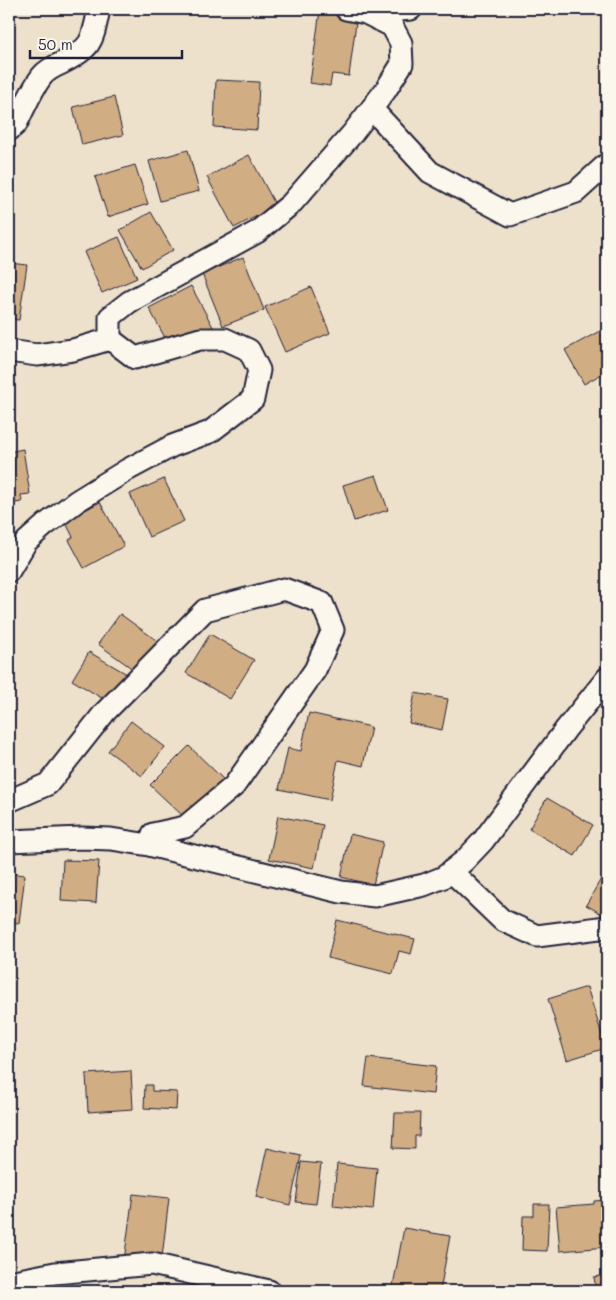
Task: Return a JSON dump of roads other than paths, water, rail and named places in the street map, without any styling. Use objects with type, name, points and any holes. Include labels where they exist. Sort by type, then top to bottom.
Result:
[{"type":"street","points":[[9,130],[16,124],[43,75],[81,53],[89,45],[94,33],[99,9]]},
{"type":"street","points":[[356,11],[411,9]]},
{"type":"street","points":[[110,339],[110,317],[129,302],[257,232],[291,204],[352,134],[385,91],[402,64],[400,43],[392,26],[356,11]]},
{"type":"street","points":[[372,108],[430,172],[510,215],[576,192],[607,164]]},
{"type":"street","points":[[9,571],[26,542],[45,525],[78,501],[127,470],[172,446],[210,432],[253,399],[260,370],[249,350],[225,339],[200,338],[135,358],[110,339]]},
{"type":"street","points":[[9,351],[37,355],[72,350],[110,339]]},
{"type":"street","points":[[9,801],[48,784],[105,712],[205,610],[284,588],[322,603],[333,630],[315,670],[234,786],[185,827],[153,834],[148,845]]},
{"type":"street","points":[[9,841],[82,838],[111,839],[148,845],[341,892],[375,896],[424,885],[451,871],[483,842],[566,729],[607,678]]},
{"type":"street","points":[[451,871],[502,920],[537,936],[607,927]]},
{"type":"street","points":[[9,1282],[55,1273],[152,1264],[269,1291]]}]
